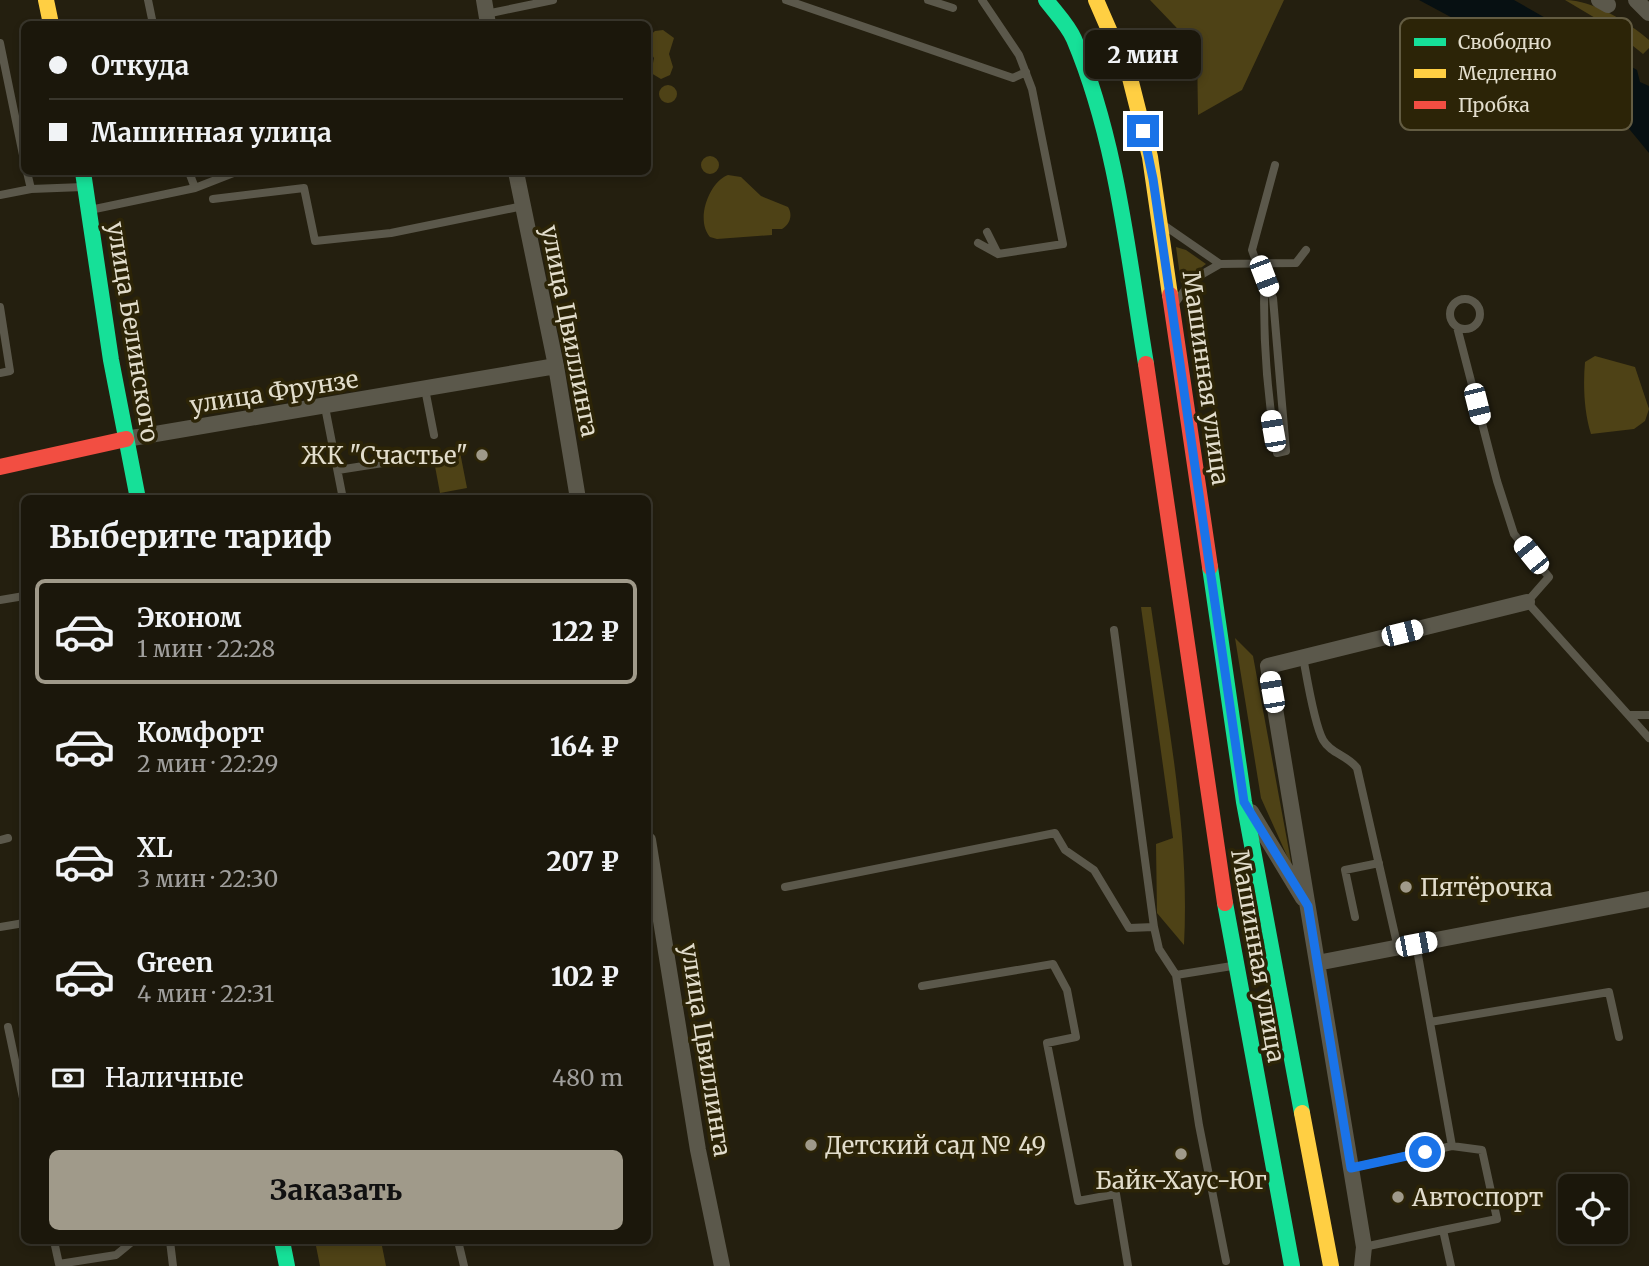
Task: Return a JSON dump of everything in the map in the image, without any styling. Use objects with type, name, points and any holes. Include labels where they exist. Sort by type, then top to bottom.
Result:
[{"type":"main road","points":[[46,0],[50,21]]},
{"type":"main road","name":"Машинная улица","points":[[1046,0],[1073,37],[1094,100],[1116,182],[1165,479],[1235,966],[1292,1266]]},
{"type":"main road","name":"Машинная улица","points":[[1096,0],[1130,78],[1150,157],[1244,802],[1331,1266]]},
{"type":"main road","name":"улица Белинского","points":[[84,179],[111,360],[137,495]]},
{"type":"main road","name":"улица Фрунзе","points":[[0,467],[126,439]]},
{"type":"main road","points":[[283,1244],[287,1266]]},
{"type":"street","points":[[1636,0],[1649,13]]},
{"type":"street","name":"улица Цвиллинга","points":[[517,175],[556,366],[577,495]]},
{"type":"street","name":"улица Фрунзе","points":[[126,439],[556,366]]},
{"type":"street","points":[[1362,1266],[1364,1247],[1268,666],[1527,602]]},
{"type":"street","points":[[1244,802],[1308,906]]},
{"type":"street","name":"улица Цвиллинга","points":[[651,859],[698,1150],[722,1266]]},
{"type":"street","points":[[1317,963],[1649,899]]},
{"type":"lane","points":[[148,0],[152,21]]},
{"type":"lane","points":[[486,13],[553,0]]},
{"type":"lane","points":[[786,0],[1013,78],[1026,72]]},
{"type":"lane","points":[[928,0],[953,8]]},
{"type":"lane","points":[[978,243],[998,254],[1063,244],[1032,89],[1019,55],[982,0]]},
{"type":"lane","points":[[0,43],[21,145]]},
{"type":"lane","points":[[0,91],[10,89]]},
{"type":"lane","points":[[1264,276],[1266,388],[1277,453],[1286,451],[1273,298],[1261,264],[1252,250],[1275,164]]},
{"type":"lane","points":[[28,175],[31,189]]},
{"type":"lane","points":[[190,175],[195,188]]},
{"type":"lane","points":[[90,210],[195,188],[228,175]]},
{"type":"lane","points":[[0,195],[84,179]]},
{"type":"lane","points":[[213,199],[304,188],[315,241],[391,233],[523,206]]},
{"type":"lane","points":[[1160,222],[1220,264]]},
{"type":"lane","points":[[987,232],[998,254]]},
{"type":"lane","points":[[1172,307],[1192,280],[1220,264],[1296,263],[1306,250]]},
{"type":"lane","points":[[0,307],[10,371],[0,373]]},
{"type":"lane","points":[[1457,327],[1497,481],[1514,534],[1549,577],[1527,602],[1649,738]]},
{"type":"lane","points":[[425,389],[434,435]]},
{"type":"lane","points":[[325,407],[342,495]]},
{"type":"lane","points":[[338,470],[389,462]]},
{"type":"lane","points":[[0,600],[21,596]]},
{"type":"lane","points":[[1114,630],[1154,927],[1159,948],[1176,975],[1199,1125],[1226,1261]]},
{"type":"lane","points":[[1303,657],[1322,739],[1332,750],[1349,758],[1357,768],[1398,947]]},
{"type":"lane","points":[[1629,715],[1649,715]]},
{"type":"lane","points":[[785,887],[1055,833],[1065,850],[1094,870],[1129,928],[1154,927]]},
{"type":"lane","points":[[1355,917],[1345,870],[1379,863]]},
{"type":"lane","points":[[0,927],[21,924]]},
{"type":"lane","points":[[1416,944],[1452,1146]]},
{"type":"lane","points":[[922,986],[1053,964],[1067,990],[1076,1037],[1047,1044],[1078,1201],[1116,1194],[1128,1266]]},
{"type":"lane","points":[[1176,975],[1235,966]]},
{"type":"lane","points":[[1430,1022],[1609,992],[1619,1037]]},
{"type":"lane","points":[[8,1027],[21,1089]]},
{"type":"lane","points":[[1351,1168],[1452,1146],[1482,1150],[1497,1219],[1364,1247]]},
{"type":"lane","points":[[1443,1230],[1451,1266]]},
{"type":"lane","points":[[55,1244],[59,1264],[116,1255],[129,1244]]},
{"type":"lane","points":[[170,1244],[173,1266]]},
{"type":"lane","points":[[459,1244],[464,1266]]},
{"type":"shaded area","points":[[1150,0],[1284,0],[1242,90],[1198,115],[1197,49]]},
{"type":"shaded area","points":[[1419,0],[1514,0],[1546,18],[1453,18]]},
{"type":"shaded area","points":[[1565,0],[1587,4],[1619,18],[1595,18]]},
{"type":"shaded area","points":[[1632,27],[1649,40],[1649,48],[1643,54],[1632,45]]},
{"type":"shaded area","points":[[663,30],[674,38],[669,54],[673,67],[670,75],[661,79],[651,73],[654,58],[651,54],[651,34]]},
{"type":"shaded area","points":[[1632,67],[1637,70],[1640,82],[1649,86],[1649,153],[1630,130]]},
{"type":"shaded area","points":[[664,85],[672,85],[677,94],[675,101],[664,103],[659,98],[659,90]]},
{"type":"shaded area","points":[[706,156],[714,156],[719,165],[717,172],[706,174],[701,169],[701,161]]},
{"type":"shaded area","points":[[728,175],[741,177],[761,196],[788,207],[790,219],[787,225],[782,229],[772,229],[772,235],[717,239],[710,237],[704,221],[706,202],[715,185]]},
{"type":"shaded area","points":[[1176,247],[1186,250],[1206,264],[1181,283]]},
{"type":"shaded area","points":[[1595,356],[1635,367],[1649,409],[1645,421],[1634,429],[1591,434],[1585,408],[1584,371],[1585,362]]},
{"type":"shaded area","points":[[459,447],[467,488],[440,493],[434,461],[448,458],[447,449]]},
{"type":"shaded area","points":[[1141,607],[1151,607],[1176,775],[1184,860],[1184,945],[1157,913],[1156,844],[1173,838]]},
{"type":"shaded area","points":[[1235,638],[1253,656],[1292,867],[1261,798]]},
{"type":"shaded area","points":[[316,1244],[382,1244],[386,1266],[320,1266]]},
{"type":"traffic: fast","points":[[1046,0],[1074,39],[1101,118],[1127,241],[1146,364]]},
{"type":"traffic: fast","points":[[83,175],[111,360],[137,495]]},
{"type":"traffic: fast","points":[[1210,567],[1244,802],[1302,1113]]},
{"type":"traffic: fast","points":[[1225,903],[1292,1266]]},
{"type":"traffic: fast","points":[[283,1244],[287,1266]]},
{"type":"traffic: slow","points":[[46,0],[50,21]]},
{"type":"traffic: slow","points":[[1096,0],[1130,78],[1150,157],[1170,295]]},
{"type":"traffic: slow","points":[[1302,1113],[1331,1266]]},
{"type":"traffic: jam","points":[[1170,295],[1210,567]]},
{"type":"traffic: jam","points":[[1146,364],[1225,903]]},
{"type":"traffic: jam","points":[[0,467],[126,439]]},
{"type":"place","name":"ЖК \"Счастье\"","points":[[482,455]]},
{"type":"place","name":"Пятёрочка","points":[[1406,887]]},
{"type":"place","name":"Детский сад № 49","points":[[811,1145]]},
{"type":"place","name":"Байк-Хаус-Юг","points":[[1181,1154]]},
{"type":"place","name":"Автоспорт","points":[[1398,1197]]},
{"type":"route","points":[[1143,131],[1150,157],[1244,802],[1308,906],[1351,1168],[1425,1152]]}]
